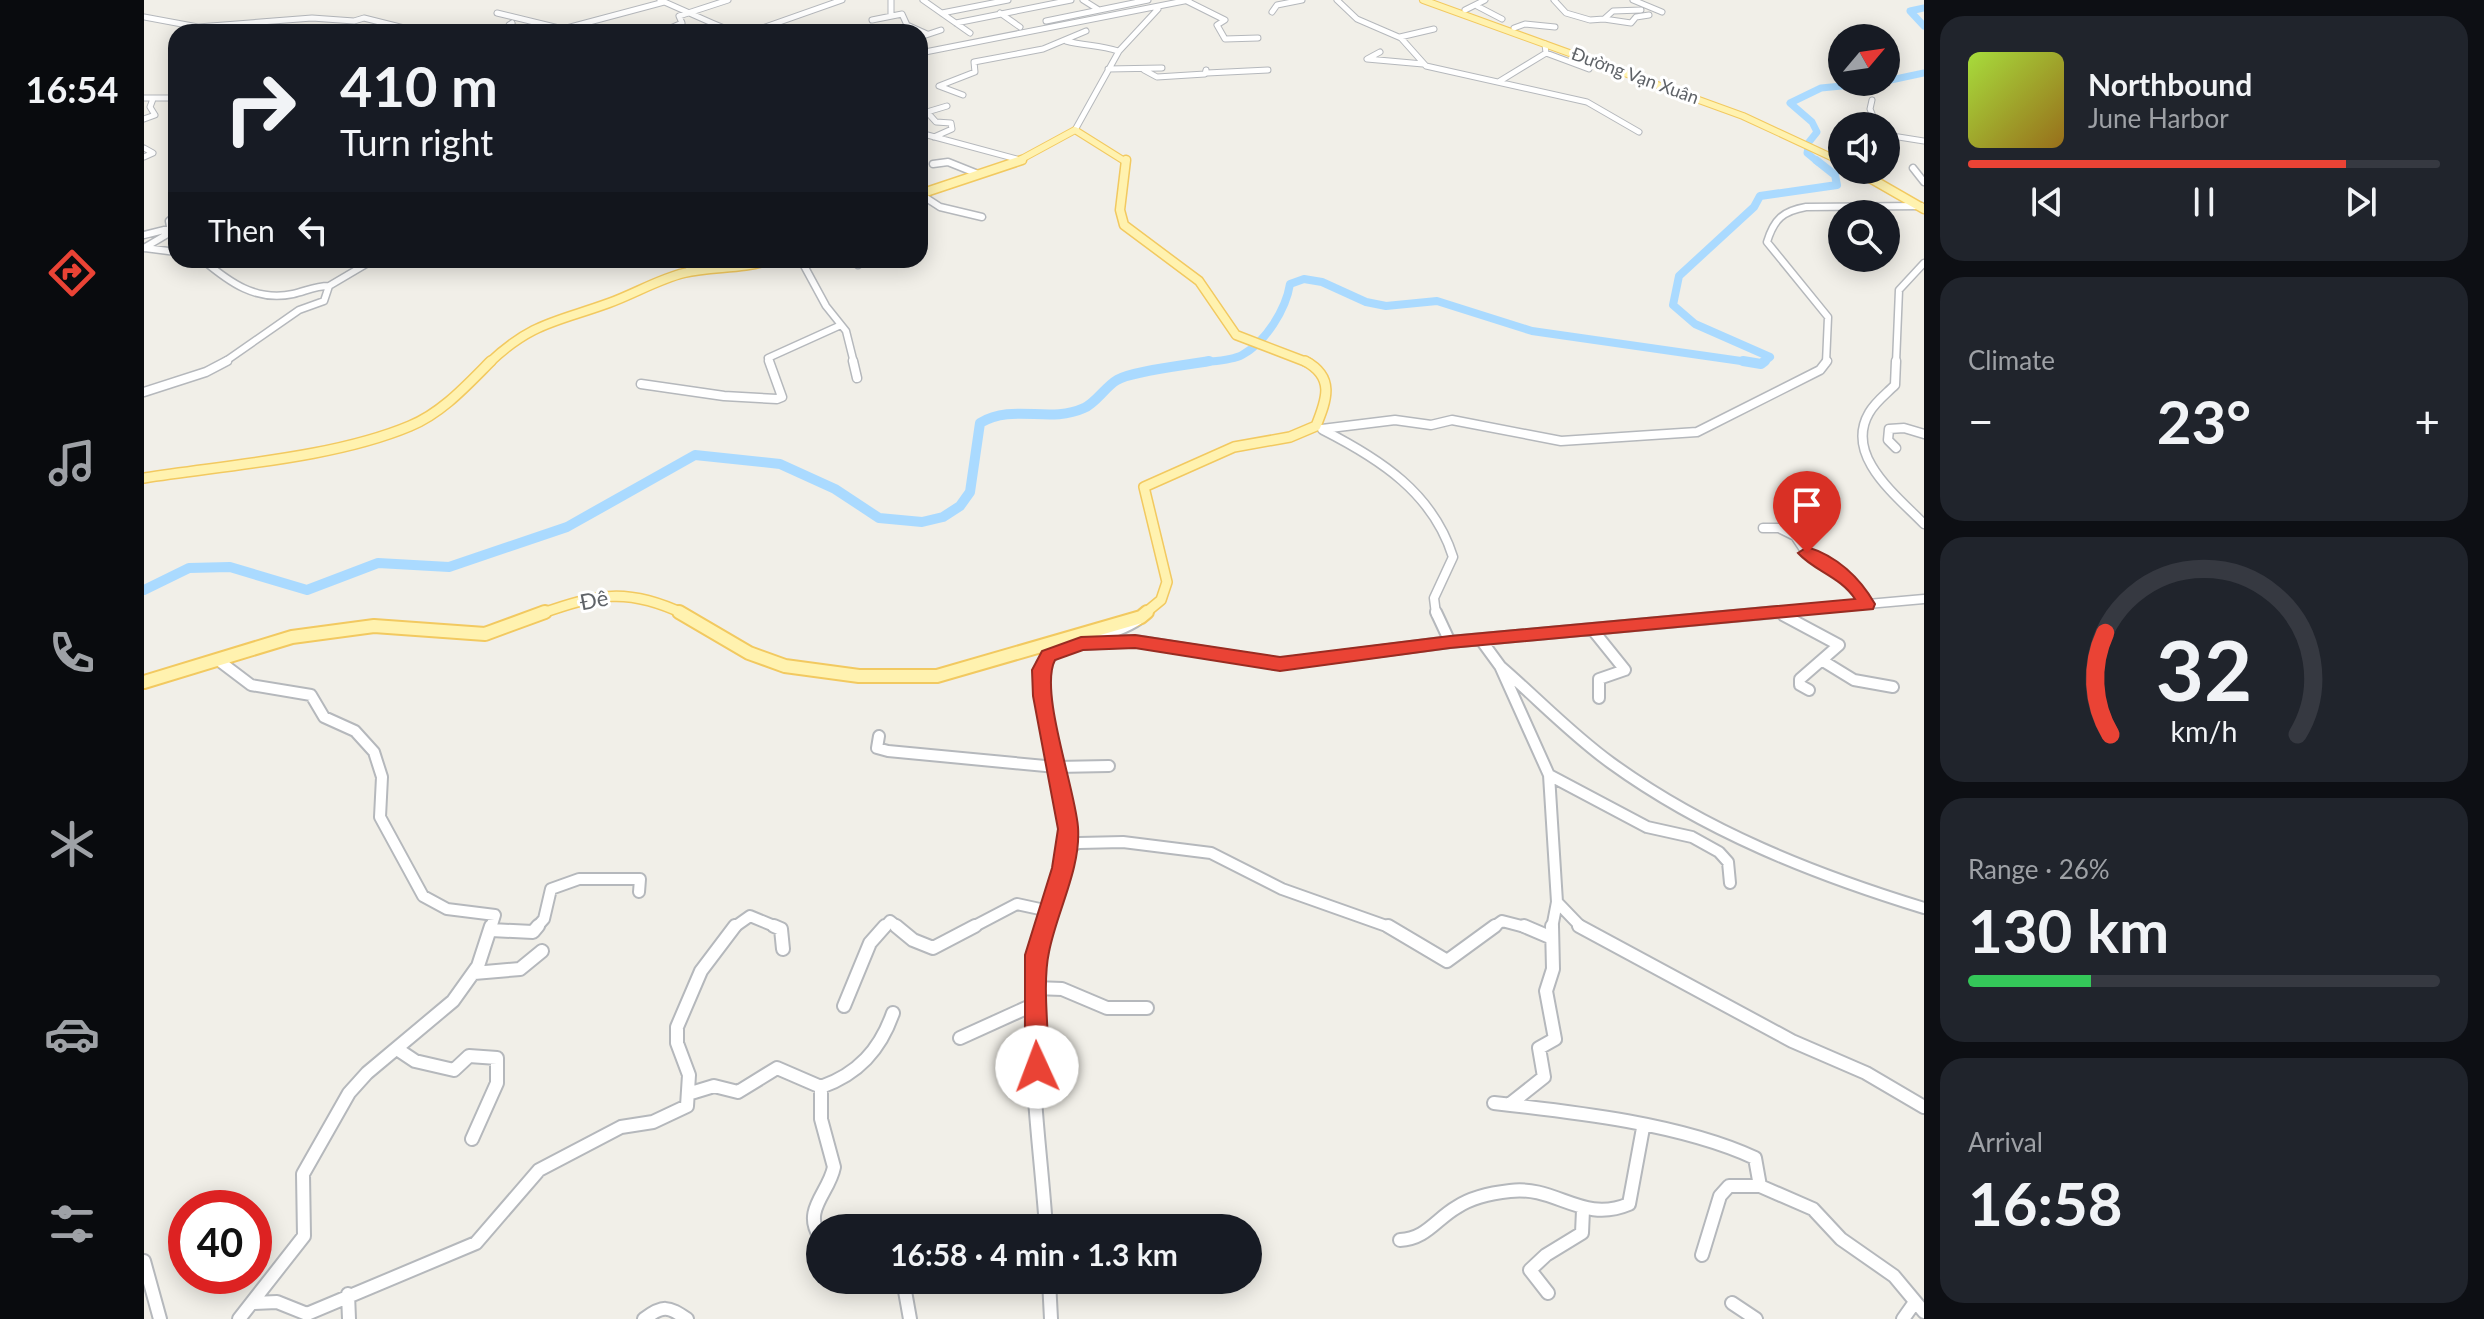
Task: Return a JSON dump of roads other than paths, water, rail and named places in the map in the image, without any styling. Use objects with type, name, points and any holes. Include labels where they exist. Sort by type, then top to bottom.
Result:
[{"type":"main road","name":"Đường Vạn Xuân","points":[[1423,0],[1548,42]]},
{"type":"main road","name":"Đường Vạn Xuân","points":[[1436,0],[1728,110],[1826,151]]},
{"type":"main road","points":[[928,191],[1020,160],[1055,145],[1075,130],[1126,160],[1120,210],[1124,225],[1210,293],[1226,328],[1241,339],[1270,352],[1304,361],[1322,373],[1327,390],[1319,428],[1290,437],[1234,447],[1144,487],[1167,582],[1161,600],[1141,617]]},
{"type":"main road","points":[[1882,184],[1923,206]]},
{"type":"main road","points":[[1891,184],[1923,206]]},
{"type":"main road","points":[[144,478],[338,447],[411,426],[450,401],[515,338],[567,314],[606,304],[694,271],[746,268]]},
{"type":"main road","name":"Đê","points":[[144,682],[292,637],[374,626],[485,634],[560,607],[610,595],[638,596],[660,603],[706,625],[749,653],[785,666],[846,674],[937,676],[1141,617]]},
{"type":"street","points":[[680,24],[679,16],[728,0]]},
{"type":"street","points":[[774,24],[842,0]]},
{"type":"street","points":[[891,0],[891,14]]},
{"type":"street","points":[[923,0],[975,37],[1108,18],[1188,0],[1225,20],[1217,25],[1224,38],[1258,38]]},
{"type":"street","points":[[951,0],[964,9]]},
{"type":"street","points":[[981,0],[1020,27]]},
{"type":"street","points":[[942,13],[1008,0]]},
{"type":"street","points":[[956,23],[1071,0]]},
{"type":"street","points":[[1083,0],[1108,18]]},
{"type":"street","points":[[928,48],[1148,0]]},
{"type":"street","points":[[1272,12],[1277,5],[1302,0]]},
{"type":"street","points":[[1337,0],[1345,12],[1358,21],[1400,37],[1412,45],[1423,64]]},
{"type":"street","points":[[1465,10],[1485,0]]},
{"type":"street","points":[[1554,0],[1568,14],[1631,23],[1636,17],[1649,15]]},
{"type":"street","points":[[1633,0],[1662,12]]},
{"type":"street","points":[[580,24],[661,1],[712,23]]},
{"type":"street","points":[[1075,130],[1118,51],[1160,6]]},
{"type":"street","points":[[1477,6],[1502,19]]},
{"type":"street","points":[[1604,19],[1613,11],[1641,10]]},
{"type":"street","points":[[497,13],[542,24]]},
{"type":"street","points":[[872,20],[902,14],[907,24]]},
{"type":"street","points":[[1125,14],[1144,21]]},
{"type":"street","points":[[144,17],[182,24]]},
{"type":"street","points":[[236,24],[312,18],[354,21],[364,18],[388,24]]},
{"type":"street","points":[[1514,28],[1525,24],[1555,27]]},
{"type":"street","points":[[1400,37],[1434,29]]},
{"type":"street","points":[[928,34],[941,30]]},
{"type":"street","points":[[963,95],[939,86],[973,73],[973,63],[1066,41],[1086,31]]},
{"type":"street","points":[[1066,41],[1086,46],[1094,43],[1118,51]]},
{"type":"street","points":[[1500,81],[1546,53],[1548,42]]},
{"type":"street","points":[[1380,52],[1367,59],[1423,64],[1591,104],[1639,132]]},
{"type":"street","points":[[1546,53],[1589,69]]},
{"type":"street","points":[[1108,69],[1162,68]]},
{"type":"street","points":[[1144,70],[1157,77],[1268,70]]},
{"type":"street","points":[[144,98],[168,98]]},
{"type":"street","points":[[144,119],[155,115],[150,107],[153,99]]},
{"type":"street","points":[[1871,112],[1872,100]]},
{"type":"street","points":[[928,112],[947,106]]},
{"type":"street","points":[[928,113],[936,122],[951,123],[952,129],[934,137]]},
{"type":"street","points":[[928,135],[1020,160]]},
{"type":"street","points":[[1900,137],[1924,141]]},
{"type":"street","points":[[144,148],[153,153],[144,157]]},
{"type":"street","points":[[933,164],[948,162],[978,174]]},
{"type":"street","points":[[1913,168],[1924,182]]},
{"type":"street","points":[[928,199],[940,207],[982,217]]},
{"type":"street","points":[[1319,428],[1395,420],[1431,425],[1452,420],[1561,441],[1707,429],[1820,370],[1827,362],[1828,317],[1767,242],[1781,214],[1795,208],[1820,205],[1923,206]]},
{"type":"street","points":[[144,234],[168,228]]},
{"type":"street","points":[[145,248],[168,231]]},
{"type":"street","points":[[145,248],[168,251]]},
{"type":"street","points":[[1924,263],[1899,290],[1895,385],[1868,412],[1860,432],[1865,458],[1924,524]]},
{"type":"street","points":[[213,268],[234,286],[248,292],[290,295],[316,286],[329,286],[359,268]]},
{"type":"street","points":[[690,268],[694,271]]},
{"type":"street","points":[[806,268],[847,335],[857,378]]},
{"type":"street","points":[[144,392],[190,379],[232,359],[299,310],[324,301],[329,286]]},
{"type":"street","points":[[641,384],[724,396],[777,399],[782,397],[783,390],[768,358],[841,325]]},
{"type":"street","points":[[1319,428],[1390,467],[1438,523],[1453,557],[1432,594],[1431,603],[1450,642]]},
{"type":"street","points":[[1896,448],[1888,440],[1889,429],[1904,428],[1924,434]]},
{"type":"street","points":[[1763,528],[1778,527],[1800,541],[1807,553],[1830,565],[1856,587],[1867,604]]},
{"type":"street","points":[[1081,644],[1135,641],[1280,664],[1450,642],[1924,599]]},
{"type":"street","points":[[1780,614],[1839,645],[1800,679],[1800,685],[1809,690]]},
{"type":"street","points":[[1045,1214],[1035,988],[1037,955],[1068,829],[1043,696],[1042,664],[1049,656],[1130,627],[1141,617]]},
{"type":"street","points":[[1130,627],[1135,641]]},
{"type":"street","points":[[1592,629],[1625,670],[1599,679],[1599,698]]},
{"type":"street","points":[[1481,640],[1500,666],[1549,775],[1557,902],[1552,938],[1553,969],[1546,991],[1555,1039],[1539,1048],[1544,1077],[1510,1104]]},
{"type":"street","points":[[218,660],[251,685],[311,695],[324,717],[355,731],[371,747],[382,777],[380,817],[423,896],[429,903],[445,909],[495,915],[474,973],[453,1001],[357,1082],[309,1161],[302,1189],[304,1236],[239,1319]]},
{"type":"street","points":[[1823,661],[1854,680],[1893,687]]},
{"type":"street","points":[[1500,666],[1610,763],[1695,815],[1876,895],[1924,908]]},
{"type":"street","points":[[879,736],[876,745],[880,750],[1056,767],[1109,766]]},
{"type":"street","points":[[1549,775],[1647,827],[1692,837],[1719,852],[1727,859],[1730,883]]},
{"type":"street","points":[[1066,847],[1079,843],[1123,842],[1211,853],[1294,893],[1383,923],[1447,961],[1502,921],[1512,921],[1552,938]]},
{"type":"street","points":[[491,930],[533,932],[544,919],[551,889],[573,879],[640,879],[639,892]]},
{"type":"street","points":[[1557,902],[1591,935],[1792,1041],[1866,1073],[1922,1103]]},
{"type":"street","points":[[844,1006],[870,943],[890,921],[913,940],[933,948],[1017,904],[1049,911]]},
{"type":"street","points":[[254,1303],[277,1302],[307,1314],[348,1294],[476,1243],[539,1170],[621,1127],[653,1122],[681,1109],[690,1101],[691,1093],[686,1061],[676,1036],[685,1003],[698,975],[732,928],[745,918],[757,917],[781,929],[783,949]]},
{"type":"street","points":[[474,973],[523,969],[531,966],[542,951]]},
{"type":"street","points":[[1035,988],[1062,989],[1107,1008],[1147,1008]]},
{"type":"street","points":[[960,1038],[1035,1004]]},
{"type":"street","points":[[691,1093],[714,1086],[738,1092],[777,1068],[821,1087],[845,1076],[879,1049],[893,1013]]},
{"type":"street","points":[[397,1049],[415,1061],[454,1070],[469,1056],[495,1056],[497,1083],[472,1139]]},
{"type":"street","points":[[813,1214],[834,1170],[830,1142],[821,1120],[821,1087]]},
{"type":"street","points":[[1494,1103],[1558,1110],[1721,1142],[1748,1152],[1759,1164],[1760,1186]]},
{"type":"street","points":[[1400,1240],[1420,1238],[1460,1204],[1522,1190],[1583,1210],[1621,1209],[1629,1204],[1643,1128]]},
{"type":"street","points":[[1702,1255],[1720,1196],[1729,1186],[1760,1186],[1813,1209],[1841,1239],[1894,1276],[1919,1307],[1903,1319]]},
{"type":"street","points":[[1548,1293],[1530,1270],[1546,1255],[1582,1233],[1583,1210]]},
{"type":"street","points":[[144,1261],[160,1319]]},
{"type":"street","points":[[348,1294],[349,1319]]},
{"type":"street","points":[[906,1294],[910,1319]]},
{"type":"street","points":[[1050,1294],[1051,1319]]},
{"type":"street","points":[[1732,1303],[1756,1319]]},
{"type":"street","points":[[644,1319],[660,1307],[669,1307],[687,1319]]},
{"type":"waterway","points":[[1924,8],[1910,11],[1924,26]]},
{"type":"waterway","points":[[1900,78],[1924,73]]},
{"type":"waterway","points":[[1818,162],[1807,153],[1809,142],[1817,132],[1812,122],[1790,103],[1828,87]]},
{"type":"waterway","points":[[1762,363],[1770,357],[1695,324],[1673,305],[1679,276],[1754,207],[1760,196],[1837,185],[1835,175],[1816,160]]},
{"type":"waterway","points":[[1199,363],[1232,358],[1251,349],[1274,324],[1290,284],[1304,279],[1322,282],[1366,302],[1386,306],[1437,301],[1532,331],[1755,363]]},
{"type":"waterway","points":[[144,590],[189,568],[230,567],[307,590],[378,563],[449,567],[567,527],[695,455],[780,464],[835,489],[879,518],[922,522],[943,517],[960,506],[970,492],[980,423],[1006,414],[1071,412],[1088,406],[1124,377],[1209,361]]},
{"type":"waterway","points":[[1743,361],[1755,363]]},
{"type":"waterway","points":[[1755,363],[1765,361]]}]
